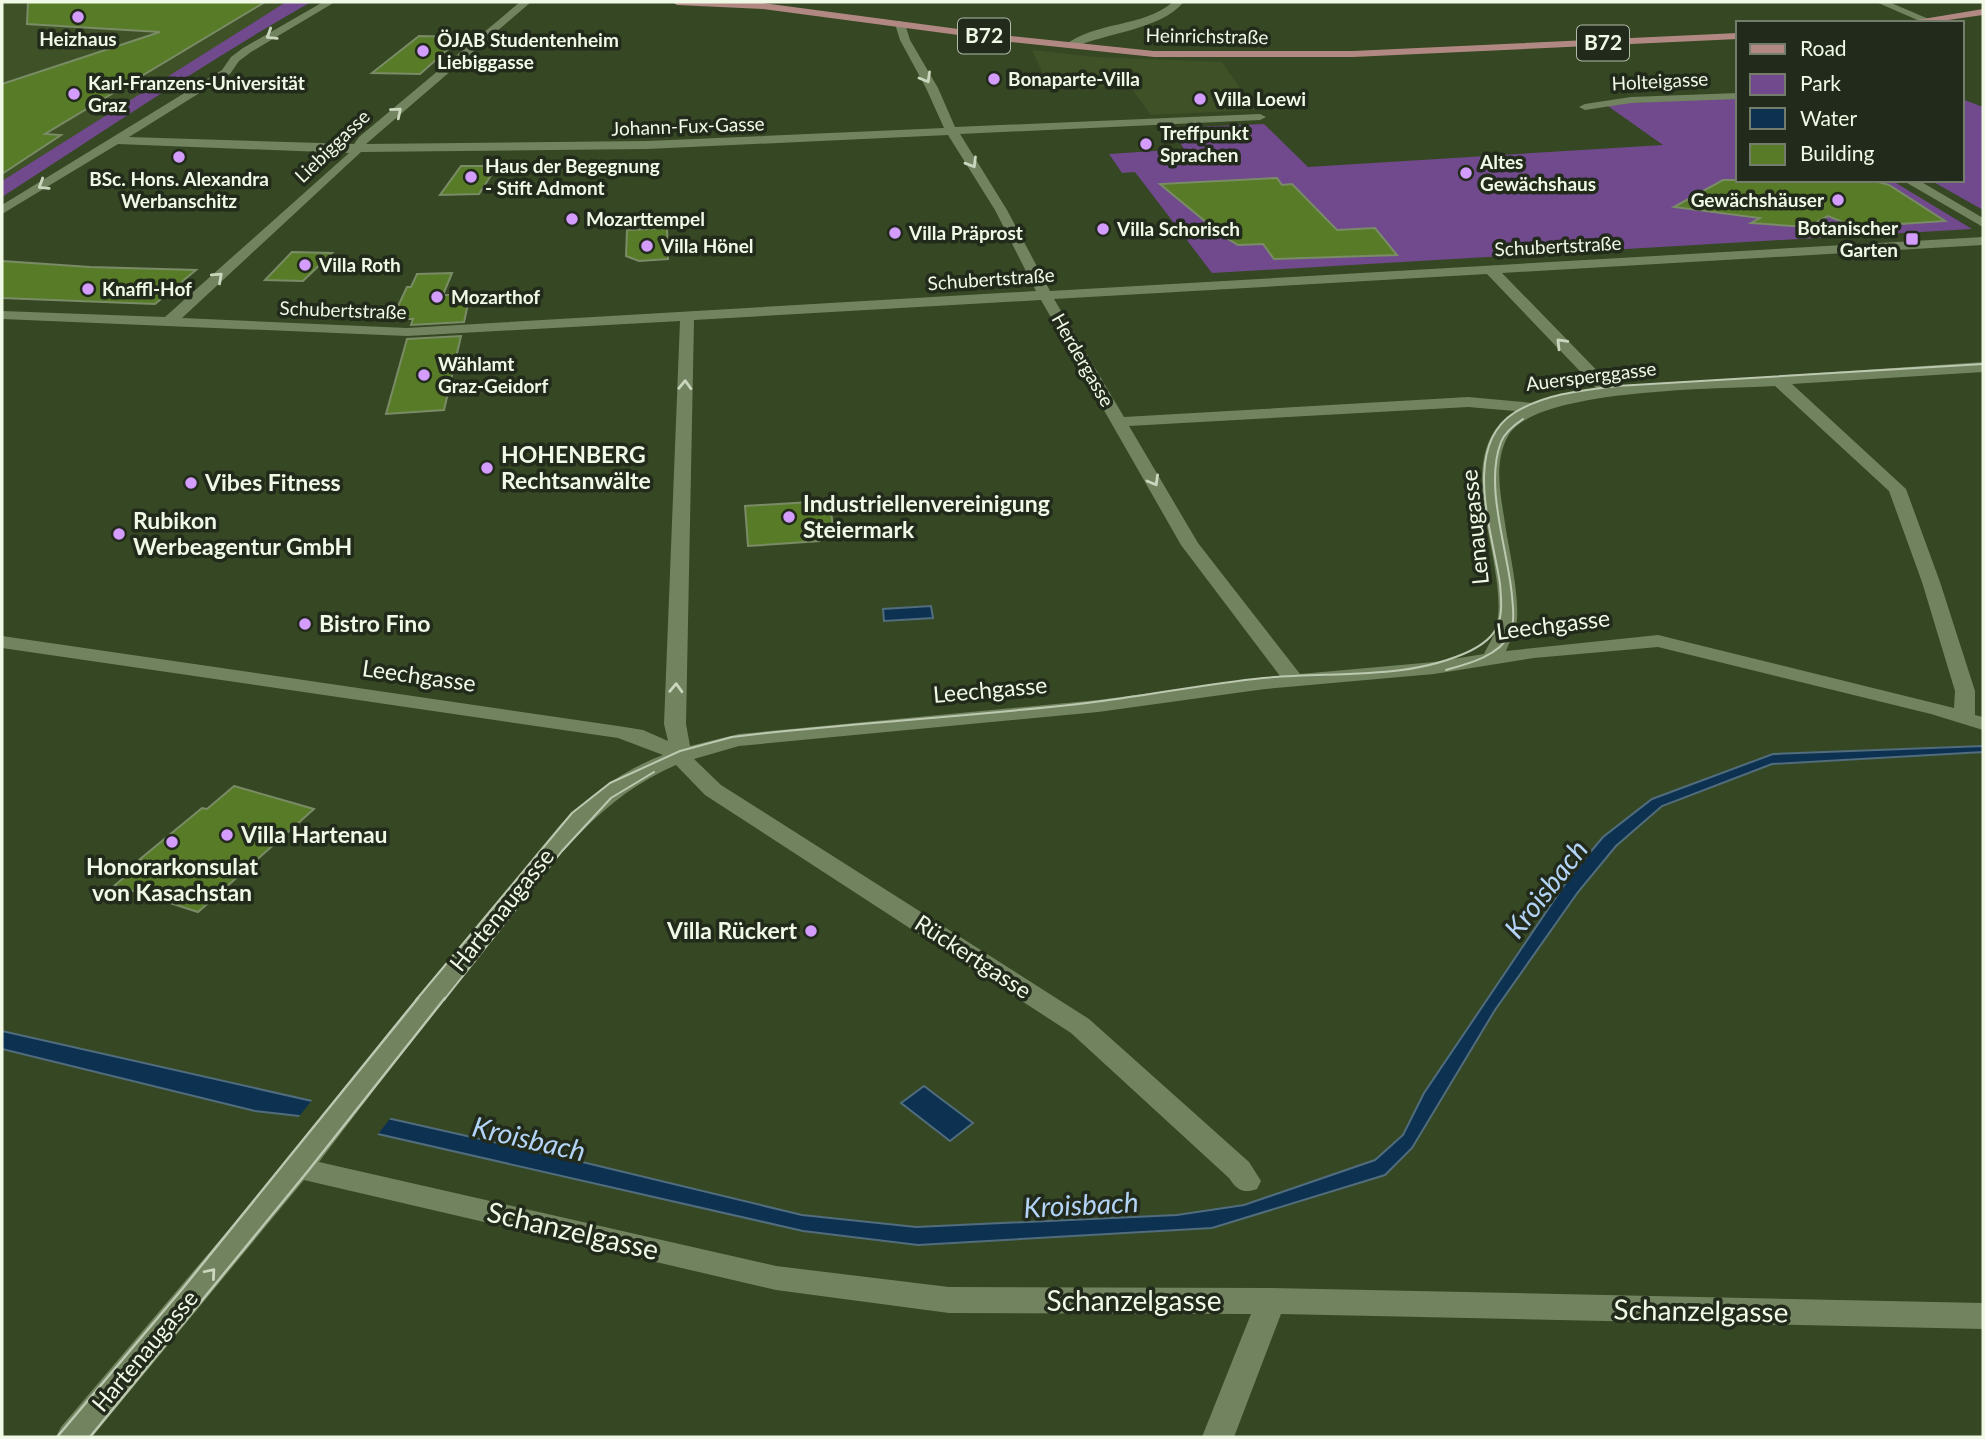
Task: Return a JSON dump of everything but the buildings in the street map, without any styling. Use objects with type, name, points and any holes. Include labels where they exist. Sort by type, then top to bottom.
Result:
[{"type":"main road","name":"Heinrichstraße","points":[[677,2],[763,6],[1069,46],[1154,54],[1280,55],[1736,36]]},
{"type":"main road","points":[[1919,21],[1983,12]]},
{"type":"street","points":[[2,211],[226,72],[235,59],[247,50],[330,2]]},
{"type":"street","name":"Liebiggasse","points":[[167,323],[358,148],[363,140],[526,2]]},
{"type":"street","points":[[1069,46],[1080,39],[1175,8],[1179,2]]},
{"type":"street","points":[[1881,2],[1926,20]]},
{"type":"street","name":"Herdergasse","points":[[900,24],[905,40],[953,131],[1001,210],[1045,295],[1190,545],[1294,680]]},
{"type":"street","name":"Holteigasse","points":[[1585,107],[1631,100],[1736,96]]},
{"type":"street","name":"Johann-Fux-Gasse","points":[[117,140],[358,148],[660,145],[1260,117]]},
{"type":"street","points":[[1911,182],[1983,223]]},
{"type":"street","name":"Schubertstraße","points":[[2,315],[407,332],[1983,241]]},
{"type":"street","points":[[1490,269],[1609,391]]},
{"type":"street","points":[[681,755],[675,724],[687,317]]},
{"type":"street","name":"Auersperggasse","points":[[1120,422],[1468,402],[1534,408],[1567,398],[1609,391],[1983,367]]},
{"type":"street","points":[[1778,380],[1897,489],[1931,582],[1974,721]]},
{"type":"street","name":"Lenaugasse","points":[[1492,659],[1507,625],[1506,596],[1490,475],[1492,455],[1496,439],[1504,427],[1534,408]]},
{"type":"street","name":"Leechgasse","points":[[2,642],[618,732],[635,735],[681,755],[739,740],[1098,706],[1294,680],[1434,668],[1552,650],[1658,641],[1974,721]]},
{"type":"street","name":"Hartenaugasse","points":[[72,1437],[298,1168],[552,849],[586,811],[614,787],[681,755]]},
{"type":"street","name":"Rückertgasse","points":[[681,755],[713,790],[1080,1026],[1247,1181]]},
{"type":"street","name":"Schanzelgasse","points":[[298,1168],[776,1278],[949,1300],[1271,1301],[1983,1316]]},
{"type":"street","points":[[1218,1437],[1271,1301]]},
{"type":"shaded area","name":"Karl-Franzens-Universität Graz","points":[[2,2],[291,2],[2,187]]},
{"type":"shaded area","points":[[1032,50],[1096,57],[1222,62],[1255,110],[1151,115],[1129,85],[1050,89]]},
{"type":"green space","points":[[286,2],[311,2],[194,73],[2,197],[2,181]]},
{"type":"green space","points":[[1736,98],[1736,182],[1894,182],[1972,229],[1212,273],[1135,172],[1122,173],[1109,154],[1184,149],[1171,128],[1264,124],[1308,167],[1663,145],[1605,104]]},
{"type":"green space","points":[[1964,100],[1983,107],[1983,210],[1934,182],[1964,182]]},
{"type":"water","points":[[931,606],[933,618],[884,621],[883,609]]},
{"type":"water","name":"Kroisbach","points":[[1983,746],[1983,752],[1772,764],[1662,806],[1616,846],[1578,892],[1495,1010],[1412,1148],[1385,1175],[1212,1228],[918,1245],[803,1231],[299,1116],[255,1111],[2,1049],[2,1031],[578,1161],[802,1215],[916,1227],[1177,1215],[1244,1205],[1375,1160],[1403,1135],[1424,1093],[1571,875],[1603,837],[1652,799],[1773,754]]},
{"type":"water","points":[[924,1086],[973,1123],[950,1141],[901,1103]]},
{"type":"pier","points":[[313,1099],[392,1116],[375,1138],[297,1119]]},
{"type":"tram line","points":[[416,1000],[572,813],[610,783],[680,751],[732,737],[776,732],[1087,703],[1263,678],[1394,671],[1446,660],[1474,649],[1495,631],[1501,612],[1500,584],[1484,492],[1488,447],[1498,428],[1514,413],[1538,401],[1617,386],[1983,364]]},
{"type":"tram line","points":[[1446,670],[1491,653],[1505,642],[1512,629],[1510,578],[1495,478],[1496,459],[1501,442],[1510,429],[1523,419]]},
{"type":"tram line","points":[[444,1000],[562,851],[611,798],[654,772]]},
{"type":"tram line","points":[[57,1437],[183,1288],[418,998]]},
{"type":"tram line","points":[[90,1437],[308,1171],[445,998]]},
{"type":"place","name":"Heizhaus","points":[[78,17]]},
{"type":"place","name":"ÖJAB Studentenheim Liebiggasse","points":[[423,51]]},
{"type":"place","name":"Bonaparte-Villa","points":[[994,79]]},
{"type":"place","name":"Karl-Franzens-Universität Graz","points":[[74,94]]},
{"type":"place","name":"Villa Loewi","points":[[1200,99]]},
{"type":"place","name":"Treffpunkt Sprachen","points":[[1146,144]]},
{"type":"place","name":"BSc. Hons. Alexandra Werbanschitz","points":[[179,157]]},
{"type":"place","name":"Altes Gewächshaus","points":[[1466,173]]},
{"type":"place","name":"Haus der Begegnung - Stift Admont","points":[[471,177]]},
{"type":"place","name":"Gewächshäuser","points":[[1838,200]]},
{"type":"place","name":"Mozarttempel","points":[[572,219]]},
{"type":"place","name":"Villa Schorisch","points":[[1103,229]]},
{"type":"place","name":"Villa Präprost","points":[[895,233]]},
{"type":"place","name":"Botanischer Garten","points":[[1912,239]]},
{"type":"place","name":"Villa Hönel","points":[[647,246]]},
{"type":"place","name":"Villa Roth","points":[[305,265]]},
{"type":"place","name":"Knaffl-Hof","points":[[88,289]]},
{"type":"place","name":"Mozarthof","points":[[437,297]]},
{"type":"place","name":"Wählamt Graz-Geidorf","points":[[424,375]]},
{"type":"place","name":"HOHENBERG Rechtsanwälte","points":[[487,468]]},
{"type":"place","name":"Vibes Fitness","points":[[191,483]]},
{"type":"place","name":"Industriellenvereinigung Steiermark","points":[[789,517]]},
{"type":"place","name":"Rubikon Werbeagentur GmbH","points":[[119,534]]},
{"type":"place","name":"Bistro Fino","points":[[305,624]]},
{"type":"place","name":"Villa Hartenau","points":[[227,835]]},
{"type":"place","name":"Honorarkonsulat von Kasachstan","points":[[172,842]]},
{"type":"place","name":"Villa Rückert","points":[[811,931]]}]
